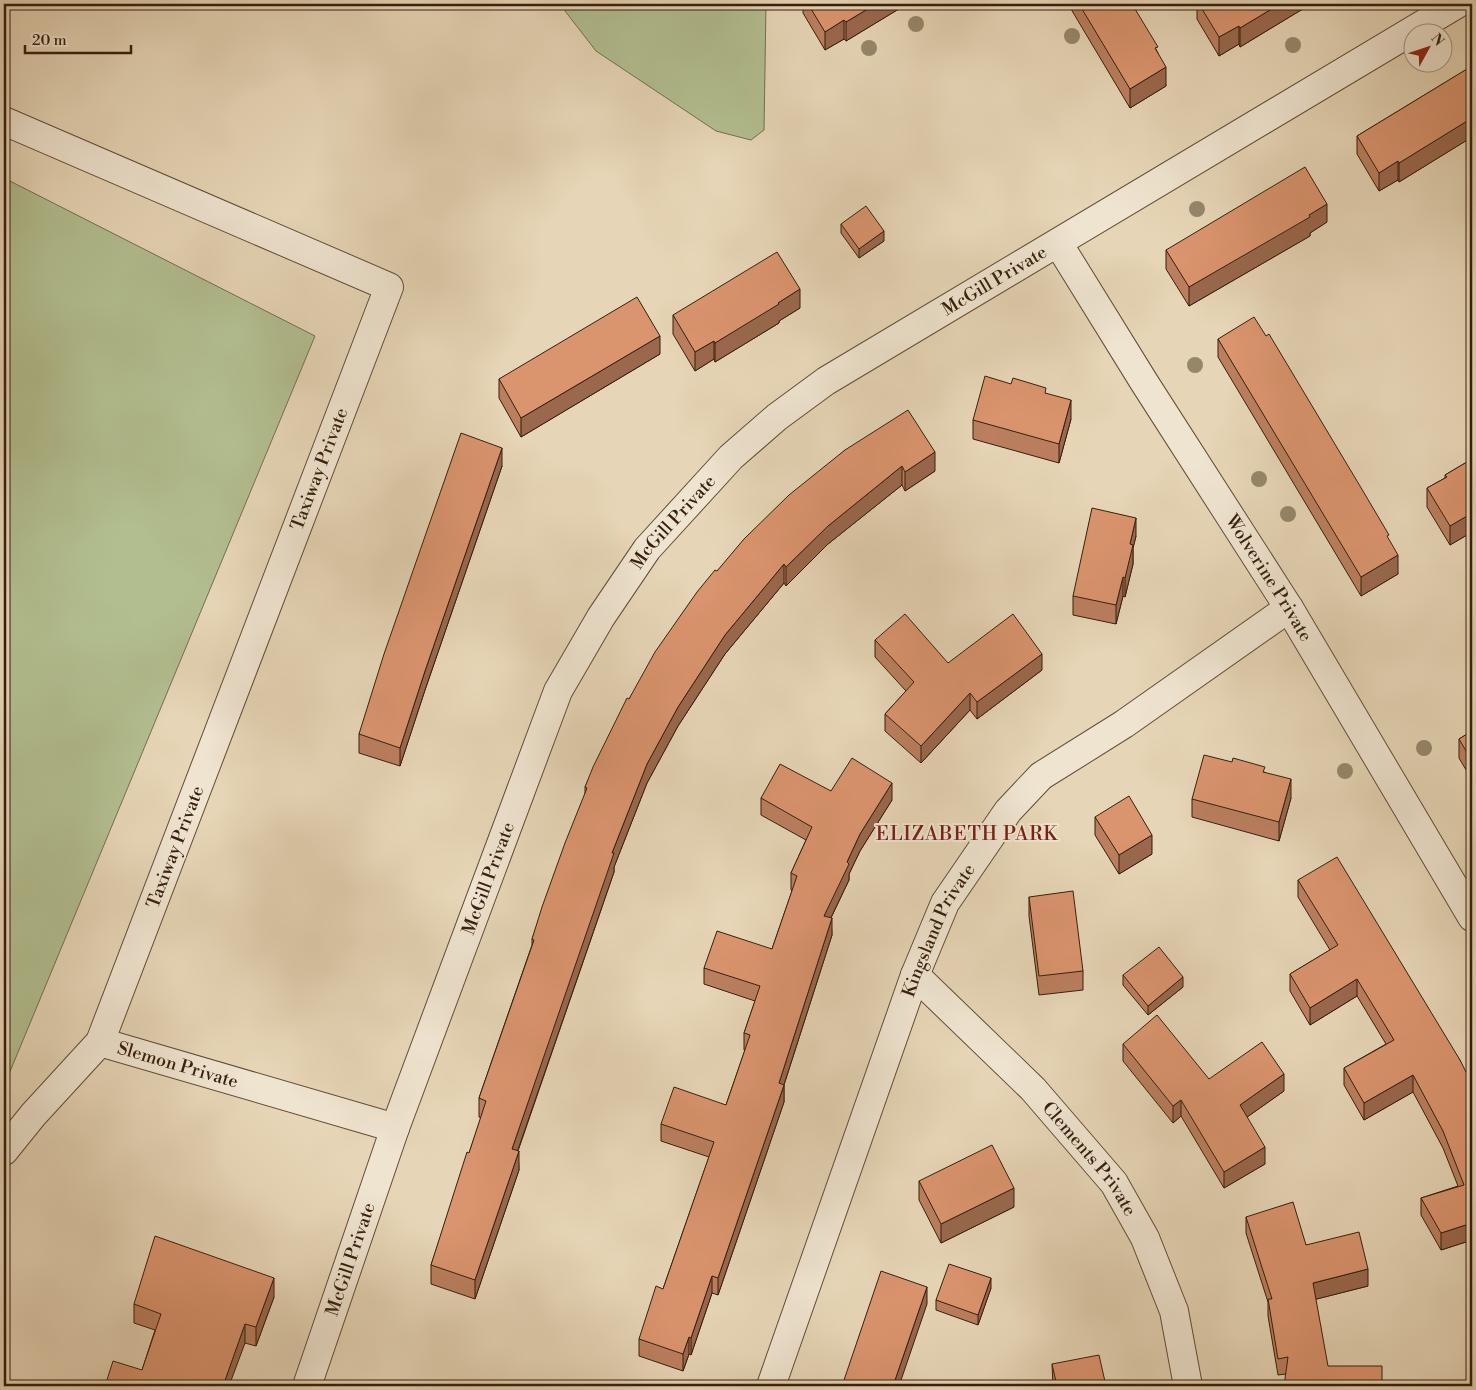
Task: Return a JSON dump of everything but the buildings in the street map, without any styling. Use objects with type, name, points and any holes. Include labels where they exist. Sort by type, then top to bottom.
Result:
[{"type":"street","name":"McGill Private","points":[[307,1386],[395,1128],[558,691],[601,617],[647,549],[731,457],[784,412],[826,381],[1458,4]]},
{"type":"street","name":"Taxiway Private","points":[[4,121],[389,287],[100,1042]]},
{"type":"street","name":"Wolverine Private","points":[[1058,243],[1144,382],[1289,608],[1472,917]]},
{"type":"street","name":"Kingsland Private","points":[[771,1386],[915,975],[945,903],[1008,811],[1041,776],[1124,724],[1289,608]]},
{"type":"street","name":"Clements Private","points":[[915,975],[1034,1089],[1114,1183],[1145,1238],[1174,1311],[1188,1386]]},
{"type":"street","name":"Slemon Private","points":[[4,1151],[33,1115],[100,1042],[395,1128]]},
{"type":"green space","points":[[568,4],[766,4],[764,130],[751,140],[716,131],[596,51],[565,11]]},
{"type":"green space","points":[[4,178],[315,336],[4,1086]]},
{"type":"district","name":"ELIZABETH PARK","points":[[967,833]]}]
